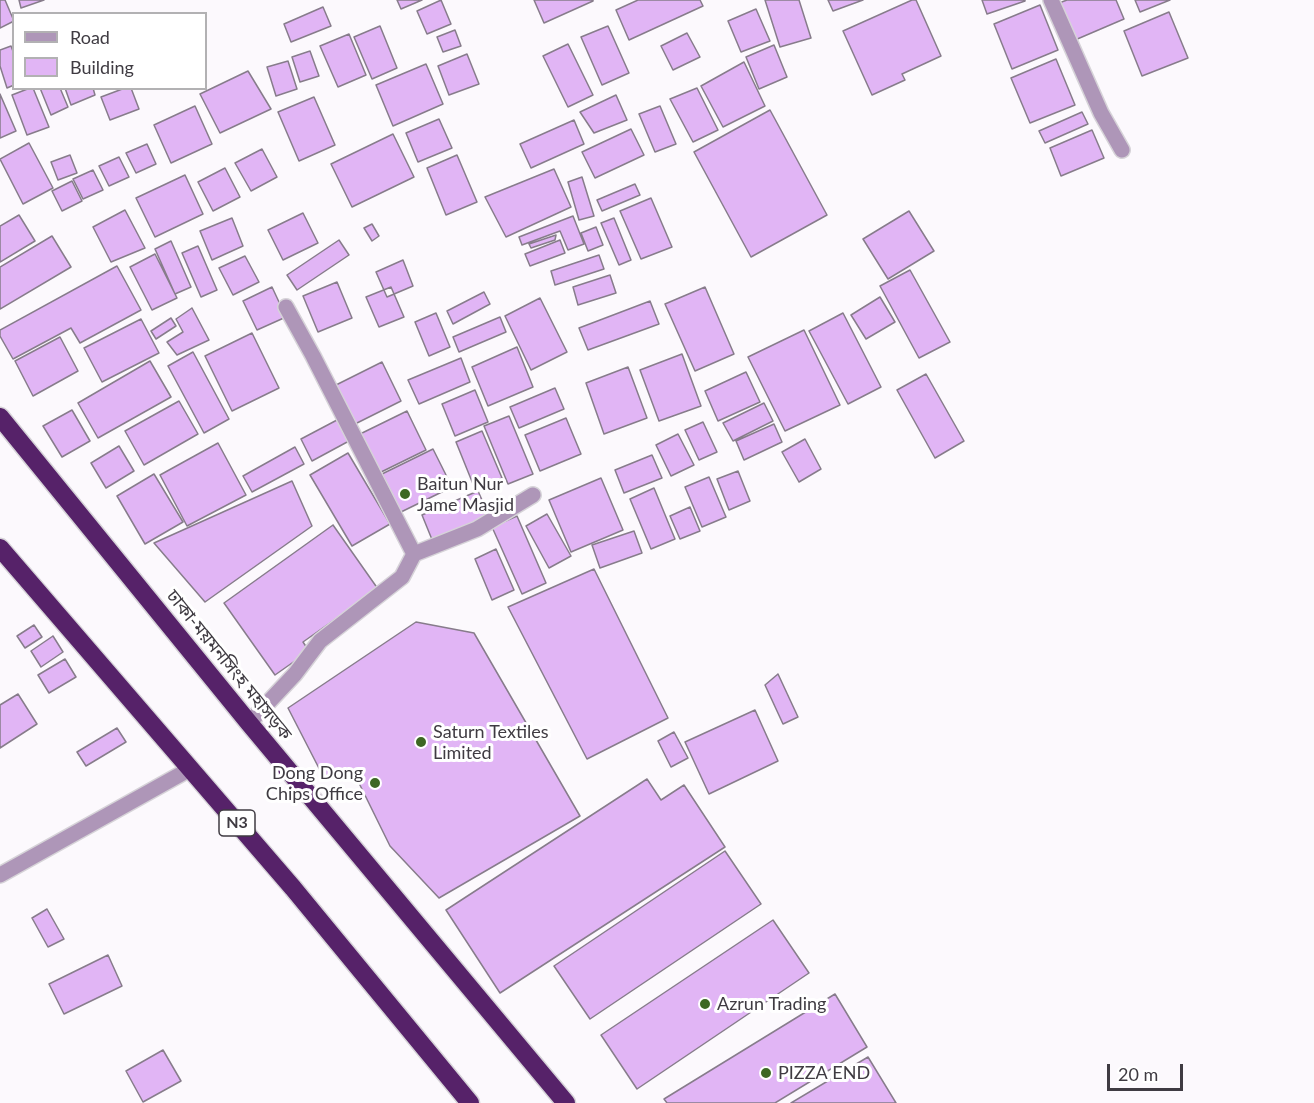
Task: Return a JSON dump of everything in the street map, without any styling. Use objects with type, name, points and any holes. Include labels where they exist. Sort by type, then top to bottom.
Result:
[{"type":"highway","name":"ঢাকা-ময়মনসিংহ মহাসড়ক","points":[[0,417],[249,723],[566,1103]]},
{"type":"highway","name":"N3","points":[[0,548],[293,888],[470,1103]]},
{"type":"street","points":[[1051,0],[1101,113],[1122,150]]},
{"type":"street","points":[[285,307],[313,356],[414,554]]},
{"type":"street","points":[[249,723],[295,674],[320,641],[402,577],[414,554],[477,529],[533,495]]},
{"type":"street","points":[[0,874],[190,769]]},
{"type":"building","points":[[0,0],[5,0],[12,22],[0,28]]},
{"type":"building","points":[[19,0],[44,0],[21,8]]},
{"type":"building","points":[[397,0],[422,0],[401,9]]},
{"type":"building","points":[[441,0],[451,24],[427,34],[417,11]]},
{"type":"building","points":[[534,0],[593,0],[593,1],[544,23]]},
{"type":"building","points":[[638,0],[700,0],[703,6],[629,40],[616,10]]},
{"type":"building","points":[[765,0],[799,0],[811,38],[780,47]]},
{"type":"building","points":[[828,0],[863,0],[833,11]]},
{"type":"building","points":[[916,0],[941,56],[902,74],[905,80],[872,95],[843,31]]},
{"type":"building","points":[[982,0],[1025,0],[1025,1],[987,14]]},
{"type":"building","points":[[1067,0],[1116,0],[1124,19],[1075,40],[1059,3]]},
{"type":"building","points":[[1135,0],[1170,0],[1140,12]]},
{"type":"building","points":[[1040,5],[1058,50],[1012,69],[994,24]]},
{"type":"building","points":[[323,7],[331,26],[291,42],[284,24]]},
{"type":"building","points":[[756,9],[770,41],[741,52],[728,21]]},
{"type":"building","points":[[1169,12],[1188,58],[1142,76],[1124,31]]},
{"type":"building","points":[[380,26],[397,68],[372,79],[354,37]]},
{"type":"building","points":[[608,26],[629,73],[602,85],[581,37]]},
{"type":"building","points":[[455,30],[461,46],[443,52],[437,37]]},
{"type":"building","points":[[687,33],[700,57],[673,70],[661,46]]},
{"type":"building","points":[[349,34],[366,75],[338,87],[320,46]]},
{"type":"building","points":[[568,44],[593,95],[568,107],[543,56]]},
{"type":"building","points":[[774,45],[787,77],[759,89],[746,57]]},
{"type":"building","points":[[11,46],[12,49],[12,86],[7,88],[0,66],[0,50]]},
{"type":"building","points":[[310,51],[319,76],[300,82],[292,57]]},
{"type":"building","points":[[467,54],[479,84],[449,95],[438,66]]},
{"type":"building","points":[[1056,59],[1075,105],[1030,123],[1011,78]]},
{"type":"building","points":[[288,61],[297,89],[276,96],[267,67]]},
{"type":"building","points":[[744,62],[765,106],[723,127],[701,86]]},
{"type":"building","points":[[426,64],[443,104],[393,126],[376,85]]},
{"type":"building","points":[[248,71],[271,109],[220,133],[200,94]]},
{"type":"building","points":[[697,88],[718,130],[693,142],[670,99]]},
{"type":"building","points":[[25,90],[34,90],[49,127],[27,135],[12,95]]},
{"type":"building","points":[[41,90],[61,90],[68,107],[51,115]]},
{"type":"building","points":[[66,90],[94,90],[95,95],[71,105]]},
{"type":"building","points":[[120,90],[132,90],[139,109],[110,120],[101,97]]},
{"type":"building","points":[[0,94],[16,131],[0,138]]},
{"type":"building","points":[[616,95],[627,120],[594,133],[580,112]]},
{"type":"building","points":[[314,97],[335,145],[299,161],[278,112]]},
{"type":"building","points":[[195,106],[212,144],[171,163],[154,125]]},
{"type":"building","points":[[660,106],[676,144],[655,152],[639,114]]},
{"type":"building","points":[[770,110],[827,215],[751,257],[694,152]]},
{"type":"building","points":[[1082,112],[1088,124],[1045,143],[1039,131]]},
{"type":"building","points":[[439,119],[452,148],[418,162],[406,133]]},
{"type":"building","points":[[574,120],[584,144],[531,168],[520,144]]},
{"type":"building","points":[[631,129],[644,155],[595,178],[582,152]]},
{"type":"building","points":[[1092,130],[1104,158],[1061,176],[1050,148]]},
{"type":"building","points":[[393,134],[414,177],[352,207],[331,164]]},
{"type":"building","points":[[29,143],[53,188],[23,204],[0,159]]},
{"type":"building","points":[[147,144],[156,164],[136,173],[126,153]]},
{"type":"building","points":[[262,149],[277,177],[251,191],[235,163]]},
{"type":"building","points":[[70,155],[77,173],[58,180],[51,162]]},
{"type":"building","points":[[457,155],[477,202],[446,215],[427,168]]},
{"type":"building","points":[[119,157],[129,177],[109,186],[99,166]]},
{"type":"building","points":[[225,168],[240,197],[213,211],[198,182]]},
{"type":"building","points":[[554,169],[571,207],[506,237],[485,197]]},
{"type":"building","points":[[93,170],[103,190],[83,199],[73,179]]},
{"type":"building","points":[[185,175],[203,214],[155,237],[136,198]]},
{"type":"building","points":[[582,177],[594,216],[579,220],[568,182]]},
{"type":"building","points":[[72,181],[82,201],[62,211],[52,191]]},
{"type":"building","points":[[635,184],[640,195],[602,211],[597,200]]},
{"type":"building","points":[[651,198],[672,247],[641,259],[620,211]]},
{"type":"building","points":[[125,210],[145,248],[111,262],[93,227]]},
{"type":"building","points":[[909,211],[934,251],[888,279],[863,239]]},
{"type":"building","points":[[303,213],[318,243],[283,260],[268,230]]},
{"type":"building","points":[[19,215],[35,241],[0,262],[0,226]]},
{"type":"building","points":[[573,216],[584,244],[568,250],[560,231],[522,245],[519,237]]},
{"type":"building","points":[[232,218],[243,246],[212,260],[200,231]]},
{"type":"building","points":[[614,218],[631,260],[619,265],[601,223]]},
{"type":"building","points":[[372,224],[379,236],[372,241],[364,228]]},
{"type":"building","points":[[596,227],[603,245],[588,251],[581,233]]},
{"type":"building","points":[[556,235],[555,240],[531,248],[529,244]]},
{"type":"building","points":[[52,236],[71,267],[0,309],[0,267]]},
{"type":"building","points":[[339,240],[349,255],[297,290],[287,275]]},
{"type":"building","points":[[560,240],[565,253],[530,266],[525,254]]},
{"type":"building","points":[[171,241],[191,287],[175,294],[155,249]]},
{"type":"building","points":[[198,246],[217,290],[201,297],[182,253]]},
{"type":"building","points":[[155,254],[177,298],[152,310],[130,267]]},
{"type":"building","points":[[599,255],[604,269],[555,285],[551,271]]},
{"type":"building","points":[[245,256],[259,282],[233,295],[219,268]]},
{"type":"building","points":[[403,260],[413,286],[387,297],[376,272]]},
{"type":"building","points":[[117,266],[141,310],[80,343],[71,328],[13,359],[0,336],[0,330]]},
{"type":"building","points":[[910,270],[950,342],[919,358],[880,286]]},
{"type":"building","points":[[610,275],[616,293],[578,305],[573,287]]},
{"type":"building","points":[[337,282],[352,318],[318,332],[303,296]]},
{"type":"building","points":[[272,287],[286,317],[257,330],[243,301]]},
{"type":"building","points":[[391,287],[404,317],[379,327],[366,297]]},
{"type":"building","points":[[705,287],[734,354],[695,371],[665,304]]},
{"type":"building","points":[[484,292],[490,304],[453,324],[447,311]]},
{"type":"building","points":[[880,297],[895,322],[866,339],[851,315]]},
{"type":"building","points":[[540,298],[567,352],[531,370],[505,316]]},
{"type":"building","points":[[650,301],[659,324],[588,350],[579,328]]},
{"type":"building","points":[[192,308],[209,340],[177,355],[167,342],[183,332],[176,319]]},
{"type":"building","points":[[436,313],[450,347],[429,356],[415,322]]},
{"type":"building","points":[[843,313],[881,387],[848,404],[809,331]]},
{"type":"building","points":[[500,317],[506,332],[459,352],[453,337]]},
{"type":"building","points":[[171,318],[176,326],[156,339],[151,331]]},
{"type":"building","points":[[141,319],[159,353],[102,382],[84,348]]},
{"type":"building","points":[[804,330],[840,405],[785,431],[748,357]]},
{"type":"building","points":[[252,333],[279,388],[232,411],[205,356]]},
{"type":"building","points":[[60,337],[78,371],[33,396],[15,361]]},
{"type":"building","points":[[517,347],[533,387],[488,406],[472,367]]},
{"type":"building","points":[[193,352],[229,419],[204,433],[168,366]]},
{"type":"building","points":[[682,354],[701,406],[659,421],[640,370]]},
{"type":"building","points":[[461,358],[470,382],[419,404],[408,380]]},
{"type":"building","points":[[150,361],[171,397],[98,438],[78,403]]},
{"type":"building","points":[[382,362],[401,401],[351,426],[332,387]]},
{"type":"building","points":[[628,367],[647,418],[604,434],[586,383]]},
{"type":"building","points":[[746,372],[760,402],[718,421],[705,391]]},
{"type":"building","points":[[926,374],[964,441],[935,458],[897,390]]},
{"type":"building","points":[[555,388],[564,409],[519,428],[510,407]]},
{"type":"building","points":[[475,390],[488,422],[455,436],[442,404]]},
{"type":"building","points":[[179,401],[198,434],[144,465],[125,431]]},
{"type":"building","points":[[764,403],[773,421],[733,441],[723,423]]},
{"type":"building","points":[[72,410],[90,441],[62,457],[43,426]]},
{"type":"building","points":[[407,411],[426,450],[375,475],[356,436]]},
{"type":"building","points":[[509,416],[533,474],[508,484],[484,426]]},
{"type":"building","points":[[566,418],[581,454],[540,471],[525,435]]},
{"type":"building","points":[[337,420],[349,441],[312,461],[301,439]]},
{"type":"building","points":[[703,422],[717,452],[699,460],[685,430]]},
{"type":"building","points":[[774,424],[782,442],[744,460],[736,441]]},
{"type":"building","points":[[482,431],[502,478],[475,489],[456,442]]},
{"type":"building","points":[[678,434],[694,465],[671,476],[656,445]]},
{"type":"building","points":[[805,439],[821,469],[799,482],[782,452]]},
{"type":"building","points":[[218,443],[246,495],[187,526],[160,475]]},
{"type":"building","points":[[119,446],[134,471],[106,488],[91,463]]},
{"type":"building","points":[[295,447],[304,464],[252,492],[243,476]]},
{"type":"building","points":[[433,449],[452,487],[401,512],[382,474]]},
{"type":"building","points":[[348,453],[390,524],[352,546],[310,475]]},
{"type":"building","points":[[652,455],[662,478],[624,493],[615,470]]},
{"type":"building","points":[[738,471],[750,501],[729,510],[717,479]]},
{"type":"building","points":[[154,474],[183,522],[145,544],[117,496]]},
{"type":"building","points":[[709,477],[726,517],[702,527],[685,487]]},
{"type":"building","points":[[601,478],[623,530],[571,552],[549,500]]},
{"type":"building","points":[[292,481],[312,526],[205,602],[154,543]]},
{"type":"building","points":[[654,488],[675,539],[651,549],[630,499]]},
{"type":"building","points":[[478,491],[490,518],[433,542],[422,515]]},
{"type":"building","points":[[690,507],[700,531],[680,539],[670,516]]},
{"type":"building","points":[[547,514],[571,556],[549,568],[526,526]]},
{"type":"building","points":[[517,516],[546,583],[522,594],[492,527]]},
{"type":"building","points":[[333,525],[378,589],[303,642],[309,651],[275,675],[224,603]]},
{"type":"building","points":[[634,531],[642,553],[600,568],[592,545]]},
{"type":"building","points":[[496,549],[514,590],[492,600],[475,559]]},
{"type":"building","points":[[594,569],[668,718],[587,759],[508,607]]},
{"type":"building","name":"Saturn Textiles Limited","points":[[416,622],[474,633],[580,816],[439,898],[390,846],[356,777],[324,778],[288,708]]},
{"type":"building","points":[[34,625],[42,637],[25,648],[17,636]]},
{"type":"building","points":[[53,636],[63,652],[41,667],[31,651]]},
{"type":"building","points":[[65,659],[76,677],[49,693],[38,675]]},
{"type":"building","points":[[778,674],[798,717],[783,724],[765,685]]},
{"type":"building","points":[[18,694],[37,724],[0,748],[0,705]]},
{"type":"building","points":[[755,710],[778,761],[709,794],[685,742]]},
{"type":"building","points":[[117,728],[126,742],[86,766],[77,752]]},
{"type":"building","points":[[674,732],[688,758],[671,767],[658,741]]},
{"type":"building","points":[[647,779],[661,800],[684,785],[725,847],[500,993],[446,910]]},
{"type":"building","name":"Azrun Trading","points":[[725,851],[761,904],[590,1019],[554,966]]},
{"type":"building","points":[[47,909],[64,939],[48,947],[32,918]]},
{"type":"building","name":"Azrun Trading","points":[[773,920],[809,973],[637,1089],[601,1035]]},
{"type":"building","points":[[108,955],[122,986],[64,1014],[49,984]]},
{"type":"building","name":"PIZZA END","points":[[835,994],[867,1047],[775,1103],[667,1103],[664,1099]]},
{"type":"building","points":[[163,1050],[181,1081],[143,1102],[126,1071]]},
{"type":"building","points":[[868,1057],[896,1103],[791,1103]]},
{"type":"place","name":"Baitun Nur Jame Masjid","points":[[405,494]]},
{"type":"place","name":"Saturn Textiles Limited","points":[[421,742]]},
{"type":"place","name":"Dong Dong Chips Office","points":[[375,783]]},
{"type":"place","name":"Azrun Trading","points":[[705,1004]]},
{"type":"place","name":"PIZZA END","points":[[766,1073]]}]
